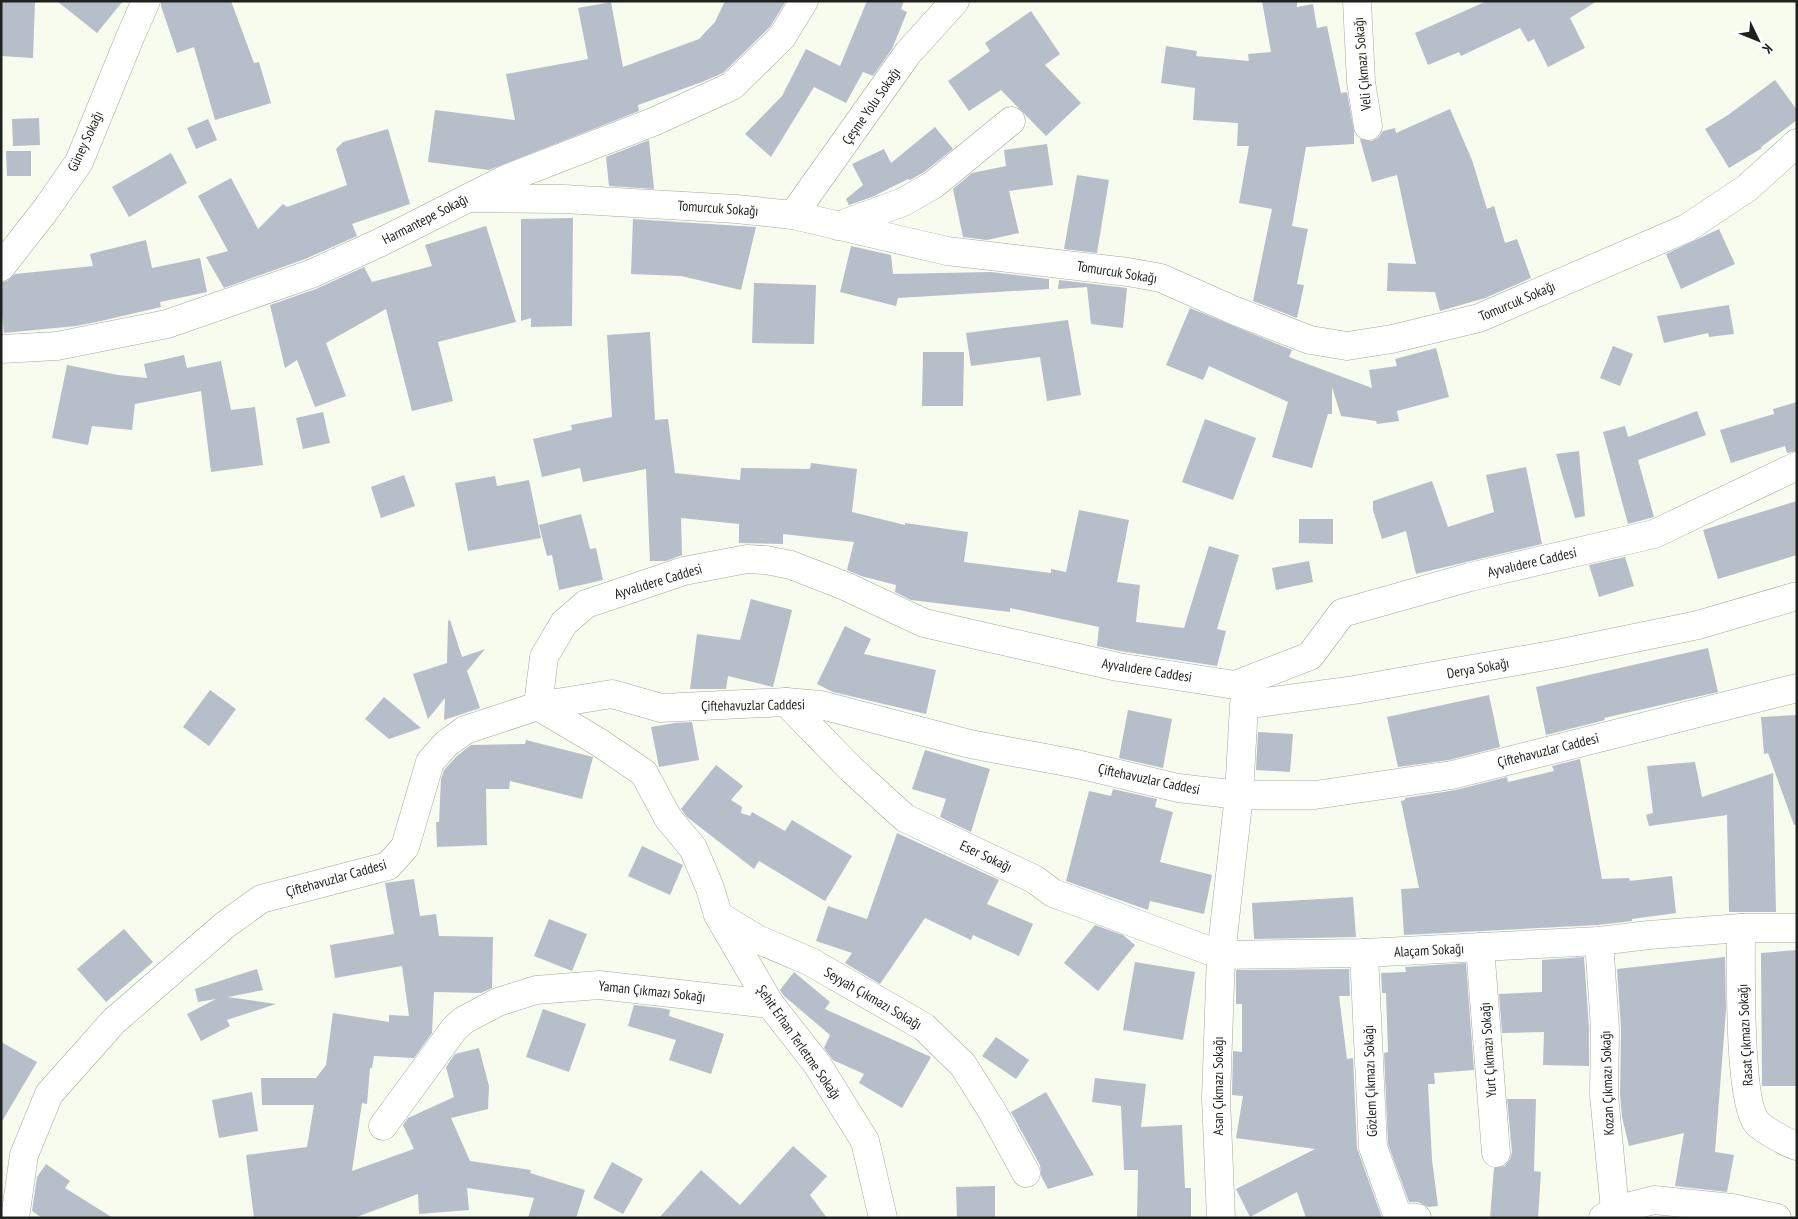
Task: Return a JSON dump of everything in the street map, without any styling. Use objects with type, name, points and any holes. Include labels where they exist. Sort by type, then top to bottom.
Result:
[{"type":"street","name":"Güney Sokağı","points":[[1,267],[48,208],[79,162],[146,1]]},
{"type":"street","name":"Harmantepe Sokağı","points":[[1,350],[57,346],[167,324],[311,274],[379,243],[508,178],[653,122],[732,86],[782,38],[804,1]]},
{"type":"street","name":"Çeşme Yolu Sokağı","points":[[793,215],[908,53],[955,1]]},
{"type":"street","name":"Veli Çıkmazı Sokağı","points":[[1357,1],[1361,82],[1368,126]]},
{"type":"street","points":[[838,226],[903,202],[933,185],[1011,122]]},
{"type":"street","name":"Tomurcuk Sokağı","points":[[469,198],[564,199],[727,208],[793,215],[947,251],[1128,272],[1161,278],[1233,310],[1310,340],[1347,346],[1392,339],[1479,318],[1687,228],[1747,188],[1797,143]]},
{"type":"street","name":"Ayvalıdere Caddesi","points":[[538,706],[544,657],[564,623],[586,604],[684,571],[747,559],[766,560],[791,565],[845,586],[924,624],[1239,695],[1310,656],[1342,613],[1470,577],[1654,534],[1797,466]]},
{"type":"street","name":"Derya Sokağı","points":[[1239,695],[1354,690],[1557,654],[1698,625],[1797,596]]},
{"type":"street","name":"Çiftehavuzlar Caddesi","points":[[14,1218],[24,1155],[49,1094],[114,1021],[225,925],[261,899],[388,866],[405,847],[430,762],[446,744],[466,730],[538,706],[612,694],[661,708],[786,702],[821,705],[970,744],[1077,764],[1178,788],[1239,795],[1315,795],[1452,774],[1797,688]]},
{"type":"street","points":[[1222,955],[1239,795],[1239,695]]},
{"type":"street","name":"Eser Sokağı","points":[[786,702],[851,769],[905,818],[1034,879],[1053,892],[1222,955]]},
{"type":"street","name":"Şehit Erhan Terletme Sokağı","points":[[538,706],[644,773],[668,818],[693,848],[710,888],[718,915],[770,1004],[817,1064],[865,1141],[883,1218]]},
{"type":"street","name":"Seyyah Çıkmazı Sokağı","points":[[718,915],[757,939],[811,962],[924,1027],[963,1065],[992,1111],[1026,1172]]},
{"type":"street","name":"Alaçam Sokağı","points":[[1222,955],[1364,953],[1599,941],[1741,928],[1797,928]]},
{"type":"street","name":"Rasat Çıkmazı Sokağı","points":[[1741,928],[1743,1052],[1749,1101],[1756,1122],[1797,1146]]},
{"type":"street","name":"Kozan Çıkmazı Sokağı","points":[[1599,941],[1605,1028],[1604,1095],[1609,1214]]},
{"type":"street","name":"Yurt Çıkmazı Sokağı","points":[[1480,947],[1496,1153]]},
{"type":"street","name":"Gözlem Çıkmazı Sokağı","points":[[1364,953],[1373,1147],[1398,1217],[1417,1218]]},
{"type":"street","name":"Asan Çıkmazı Sokağı","points":[[1221,1218],[1216,1098],[1222,955]]},
{"type":"street","name":"Yaman Çıkmazı Sokağı","points":[[383,1126],[454,1029],[464,1020],[498,1002],[536,990],[599,984],[770,1004]]},
{"type":"street","points":[[1609,1214],[1654,1200],[1732,1208],[1776,1218]]},
{"type":"building","points":[[1,1],[35,1],[33,58],[1,56]]},
{"type":"building","points":[[57,1],[123,1],[97,33]]},
{"type":"building","points":[[161,1],[231,1],[254,63],[259,62],[271,103],[215,120],[194,47],[177,53]]},
{"type":"building","points":[[725,1],[786,1],[770,27],[723,73],[638,105],[639,111],[489,170],[428,162],[435,110],[515,120],[506,74],[588,59],[578,8],[611,2],[623,67],[699,39],[715,22]]},
{"type":"building","points":[[867,1],[904,1],[901,9],[907,12],[892,49],[873,76],[863,72],[846,103],[814,87],[771,157],[745,134],[782,96],[806,49],[840,66]]},
{"type":"building","points":[[1262,1],[1297,1],[1297,7],[1313,4],[1317,28],[1327,26],[1341,93],[1347,92],[1354,131],[1354,144],[1306,147],[1292,226],[1308,229],[1297,284],[1304,285],[1297,318],[1253,301],[1272,209],[1239,203],[1249,146],[1237,146],[1238,123],[1193,120],[1195,88],[1161,83],[1166,46],[1197,51],[1196,56],[1249,61],[1248,54],[1271,52]]},
{"type":"building","points":[[1487,1],[1597,1],[1570,18],[1585,48],[1548,67],[1534,39],[1528,42],[1520,28],[1461,56],[1459,52],[1428,65],[1415,33]]},
{"type":"building","points":[[1031,11],[1060,54],[1045,65],[1081,103],[1046,136],[1001,90],[969,111],[948,81],[990,51],[985,43]]},
{"type":"building","points":[[1775,80],[1797,110],[1797,120],[1762,148],[1729,168],[1705,129],[1728,115]]},
{"type":"building","points":[[1450,109],[1472,160],[1487,209],[1494,206],[1505,243],[1517,239],[1531,278],[1485,298],[1440,311],[1435,292],[1387,291],[1388,263],[1416,264],[1397,175],[1372,182],[1360,139],[1371,141],[1378,138],[1383,131],[1395,128],[1396,133]]},
{"type":"building","points":[[39,118],[40,145],[13,146],[12,119]]},
{"type":"building","points":[[208,119],[217,140],[196,149],[187,128]]},
{"type":"building","points":[[935,127],[953,149],[924,172],[910,180],[908,179],[872,197],[849,205],[846,199],[863,185],[852,164],[884,149],[891,163]]},
{"type":"building","points":[[388,129],[410,204],[352,224],[357,236],[305,259],[224,288],[206,257],[228,251],[198,196],[231,178],[258,229],[283,204],[287,207],[347,185],[336,149],[343,142]]},
{"type":"building","points":[[649,140],[654,189],[609,186],[606,157]]},
{"type":"building","points":[[1047,144],[1053,185],[1009,191],[1019,233],[987,240],[963,237],[953,189],[972,173],[1006,166],[1004,150]]},
{"type":"building","points":[[6,151],[31,151],[31,176],[7,176]]},
{"type":"building","points":[[171,153],[187,183],[129,217],[112,187]]},
{"type":"building","points":[[1077,175],[1109,180],[1097,253],[1064,249]]},
{"type":"building","points":[[573,218],[572,326],[531,327],[531,318],[521,321],[521,219]]},
{"type":"building","points":[[633,219],[756,227],[741,290],[681,276],[631,274]]},
{"type":"building","points":[[486,226],[516,322],[438,342],[453,401],[412,411],[386,309],[326,343],[346,396],[315,407],[297,360],[285,368],[270,305],[316,289],[364,267],[372,282],[432,266],[425,245]]},
{"type":"building","points":[[1719,229],[1735,264],[1681,289],[1666,254]]},
{"type":"building","points":[[146,240],[152,268],[200,258],[207,292],[160,302],[161,307],[101,321],[76,326],[4,333],[1,282],[7,281],[15,274],[93,266],[90,254]]},
{"type":"building","points":[[851,246],[891,255],[893,274],[991,272],[1049,279],[1049,289],[898,298],[896,306],[840,292]]},
{"type":"building","points":[[1059,280],[1127,288],[1123,328],[1091,324],[1087,287],[1058,289]]},
{"type":"building","points":[[754,283],[816,285],[814,344],[752,343]]},
{"type":"building","points":[[1729,305],[1734,334],[1709,337],[1708,333],[1664,343],[1657,316]]},
{"type":"building","points":[[1190,308],[1292,350],[1289,357],[1372,388],[1369,370],[1397,366],[1395,359],[1436,348],[1449,397],[1397,411],[1399,421],[1377,424],[1376,421],[1341,416],[1332,387],[1332,414],[1328,414],[1312,468],[1272,457],[1288,402],[1209,366],[1203,380],[1166,365]]},
{"type":"building","points":[[1068,320],[1081,395],[1047,401],[1040,357],[971,366],[966,333]]},
{"type":"building","points":[[650,332],[655,420],[668,419],[675,473],[740,480],[741,468],[810,469],[811,463],[857,469],[852,512],[905,525],[905,523],[968,532],[964,562],[1051,573],[1051,569],[1066,572],[1079,510],[1129,520],[1117,582],[1140,585],[1136,622],[1184,628],[1209,546],[1239,555],[1217,629],[1226,631],[1217,666],[1097,646],[1099,627],[1010,608],[1010,612],[911,600],[895,592],[896,585],[861,576],[847,570],[854,542],[783,534],[783,544],[739,543],[739,524],[681,518],[682,555],[666,561],[650,561],[646,469],[583,482],[580,468],[542,477],[533,439],[572,430],[571,425],[612,417],[607,335]]},
{"type":"building","points":[[1613,346],[1633,354],[1620,386],[1600,378]]},
{"type":"building","points":[[923,352],[964,352],[963,406],[922,406]]},
{"type":"building","points":[[184,355],[187,368],[221,361],[231,410],[255,407],[263,465],[211,472],[201,391],[135,404],[132,430],[92,426],[88,445],[52,438],[67,365],[118,375],[147,378],[144,364]]},
{"type":"building","points":[[1797,402],[1797,451],[1787,453],[1785,446],[1731,463],[1720,430],[1774,414],[1773,409]]},
{"type":"building","points":[[1697,411],[1706,435],[1638,460],[1654,517],[1628,524],[1603,432],[1625,426],[1628,437]]},
{"type":"building","points":[[323,412],[330,443],[303,449],[296,418]]},
{"type":"building","points":[[1205,419],[1256,438],[1233,500],[1182,482]]},
{"type":"building","points":[[1579,451],[1585,516],[1575,518],[1556,454]]},
{"type":"building","points":[[1526,467],[1542,544],[1416,574],[1406,531],[1382,539],[1373,510],[1373,501],[1432,481],[1448,527],[1494,512],[1486,475]]},
{"type":"building","points":[[404,475],[415,506],[381,518],[371,487]]},
{"type":"building","points":[[495,476],[497,486],[529,480],[541,538],[468,551],[455,483]]},
{"type":"building","points":[[1797,501],[1797,555],[1718,579],[1703,530]]},
{"type":"building","points":[[581,514],[590,549],[596,548],[603,580],[559,590],[552,555],[547,556],[539,525]]},
{"type":"building","points":[[1299,519],[1333,519],[1333,544],[1299,543]]},
{"type":"building","points":[[1625,557],[1634,586],[1599,597],[1589,565]]},
{"type":"building","points":[[1309,561],[1313,582],[1276,590],[1272,568]]},
{"type":"building","points":[[751,599],[792,610],[773,687],[728,676],[726,689],[690,689],[697,634],[740,640]]},
{"type":"building","points":[[450,620],[462,657],[485,649],[467,671],[480,708],[444,720],[445,698],[428,719],[413,674],[447,663],[448,621]]},
{"type":"building","points":[[845,626],[871,639],[864,654],[936,670],[926,714],[833,692],[817,684]]},
{"type":"building","points":[[1708,648],[1718,692],[1604,718],[1605,720],[1546,735],[1536,687]]},
{"type":"building","points":[[210,690],[236,709],[209,746],[183,727]]},
{"type":"building","points":[[1489,695],[1500,747],[1449,760],[1398,767],[1387,717]]},
{"type":"building","points":[[384,697],[421,728],[389,739],[365,719]]},
{"type":"building","points":[[1128,710],[1172,719],[1163,768],[1119,758]]},
{"type":"building","points":[[1797,715],[1797,824],[1794,825],[1768,753],[1764,754],[1761,717]]},
{"type":"building","points":[[692,722],[699,760],[659,767],[651,727]]},
{"type":"building","points":[[1258,732],[1293,734],[1290,772],[1256,770]]},
{"type":"building","points":[[526,740],[593,757],[582,799],[510,781],[509,789],[486,789],[487,845],[437,847],[436,822],[439,822],[441,779],[444,770],[471,745],[525,744]]},
{"type":"building","points":[[925,750],[990,769],[971,832],[940,817],[946,799],[912,789]]},
{"type":"building","points":[[1580,759],[1602,879],[1629,878],[1630,881],[1672,876],[1676,913],[1598,925],[1404,935],[1401,889],[1419,888],[1401,801],[1405,800],[1405,798],[1456,790],[1507,777],[1508,782],[1554,771],[1552,766]]},
{"type":"building","points":[[1695,762],[1702,797],[1773,773],[1776,912],[1729,912],[1727,815],[1649,826],[1646,815],[1653,813],[1647,766]]},
{"type":"building","points":[[716,765],[743,786],[731,800],[742,807],[741,813],[750,816],[752,812],[785,831],[792,820],[852,856],[825,901],[759,861],[754,869],[687,817],[681,809]]},
{"type":"building","points":[[1113,789],[1157,799],[1155,807],[1173,812],[1160,862],[1212,875],[1204,914],[1150,901],[1148,910],[1066,881],[1089,791],[1111,796]]},
{"type":"building","points":[[897,833],[999,880],[987,904],[1033,924],[1019,956],[973,935],[971,940],[925,918],[880,984],[845,963],[852,953],[816,941],[828,906],[867,919]]},
{"type":"building","points":[[642,846],[683,865],[670,895],[628,876]]},
{"type":"building","points":[[414,879],[420,916],[436,914],[439,936],[493,937],[492,988],[481,993],[434,992],[432,1033],[414,1058],[374,1056],[372,1068],[370,1068],[367,1104],[362,1103],[352,1171],[414,1149],[403,1125],[408,1118],[454,1097],[446,1067],[455,1054],[479,1048],[489,1086],[488,1109],[451,1118],[470,1161],[531,1170],[530,1173],[585,1190],[576,1218],[528,1218],[534,1198],[467,1188],[469,1210],[419,1214],[418,1194],[354,1218],[254,1218],[246,1155],[307,1147],[314,1105],[262,1105],[261,1078],[316,1078],[326,1065],[333,1013],[389,1022],[389,1015],[409,1016],[402,966],[335,978],[330,945],[394,934],[385,883]]},
{"type":"building","points":[[1353,897],[1356,937],[1254,939],[1252,903]]},
{"type":"building","points":[[549,919],[587,934],[572,971],[534,956]]},
{"type":"building","points":[[1095,925],[1123,935],[1135,945],[1098,991],[1064,963]]},
{"type":"building","points":[[124,929],[153,962],[106,1002],[77,969]]},
{"type":"building","points":[[1797,950],[1796,1086],[1762,1086],[1761,953]]},
{"type":"building","points":[[1584,957],[1589,1028],[1589,1066],[1543,1065],[1544,1032],[1502,1033],[1499,994],[1542,992],[1542,960]]},
{"type":"building","points":[[1725,957],[1726,1010],[1715,1152],[1734,1155],[1727,1192],[1675,1186],[1684,1133],[1629,1146],[1622,1117],[1620,1094],[1621,1028],[1617,969]]},
{"type":"building","points":[[1135,962],[1195,972],[1183,1040],[1123,1030]]},
{"type":"building","points":[[1466,963],[1474,1070],[1434,1073],[1435,1084],[1428,1084],[1432,1160],[1438,1206],[1428,1207],[1418,1202],[1409,1202],[1388,1144],[1384,1053],[1388,1052],[1386,993],[1382,993],[1381,973],[1406,972],[1405,967]]},
{"type":"building","points":[[257,969],[263,990],[228,997],[276,1004],[227,1020],[230,1026],[201,1041],[187,1014],[216,999],[198,1002],[195,989]]},
{"type":"building","points":[[1349,969],[1350,996],[1339,996],[1347,1059],[1353,1058],[1357,1148],[1382,1218],[1306,1218],[1297,1192],[1250,1217],[1236,1189],[1315,1149],[1236,1138],[1243,1096],[1232,1095],[1233,1051],[1242,1052],[1242,1004],[1236,1004],[1236,970]]},
{"type":"building","points":[[794,972],[830,1002],[825,1009],[931,1057],[902,1108],[859,1083],[864,1074],[833,1060],[824,1048],[830,1035],[784,996],[780,990]]},
{"type":"building","points":[[634,1005],[670,1010],[669,1016],[724,1034],[711,1074],[669,1060],[676,1040],[628,1026]]},
{"type":"building","points":[[543,1009],[586,1024],[569,1072],[526,1057]]},
{"type":"building","points":[[996,1037],[1029,1060],[1016,1079],[982,1056]]},
{"type":"building","points":[[1,1042],[37,1062],[1,1123]]},
{"type":"building","points":[[1095,1078],[1146,1084],[1141,1127],[1182,1125],[1185,1188],[1191,1188],[1191,1218],[1137,1218],[1138,1170],[1124,1170],[1121,1106],[1092,1102]]},
{"type":"building","points":[[252,1092],[258,1131],[219,1138],[212,1100]]},
{"type":"building","points":[[1046,1092],[1094,1175],[1048,1189],[1041,1176],[1040,1165],[1011,1112]]},
{"type":"building","points":[[1507,1099],[1536,1099],[1534,1171],[1541,1172],[1538,1218],[1490,1218],[1494,1168],[1505,1166],[1512,1152]]},
{"type":"building","points":[[793,1146],[827,1176],[810,1195],[827,1218],[659,1218],[701,1170],[740,1205]]},
{"type":"building","points":[[612,1162],[643,1179],[623,1214],[593,1198]]},
{"type":"building","points":[[46,1164],[70,1181],[65,1188],[113,1218],[42,1218],[32,1211],[37,1177]]},
{"type":"building","points":[[995,1186],[995,1218],[957,1218],[956,1187]]}]
